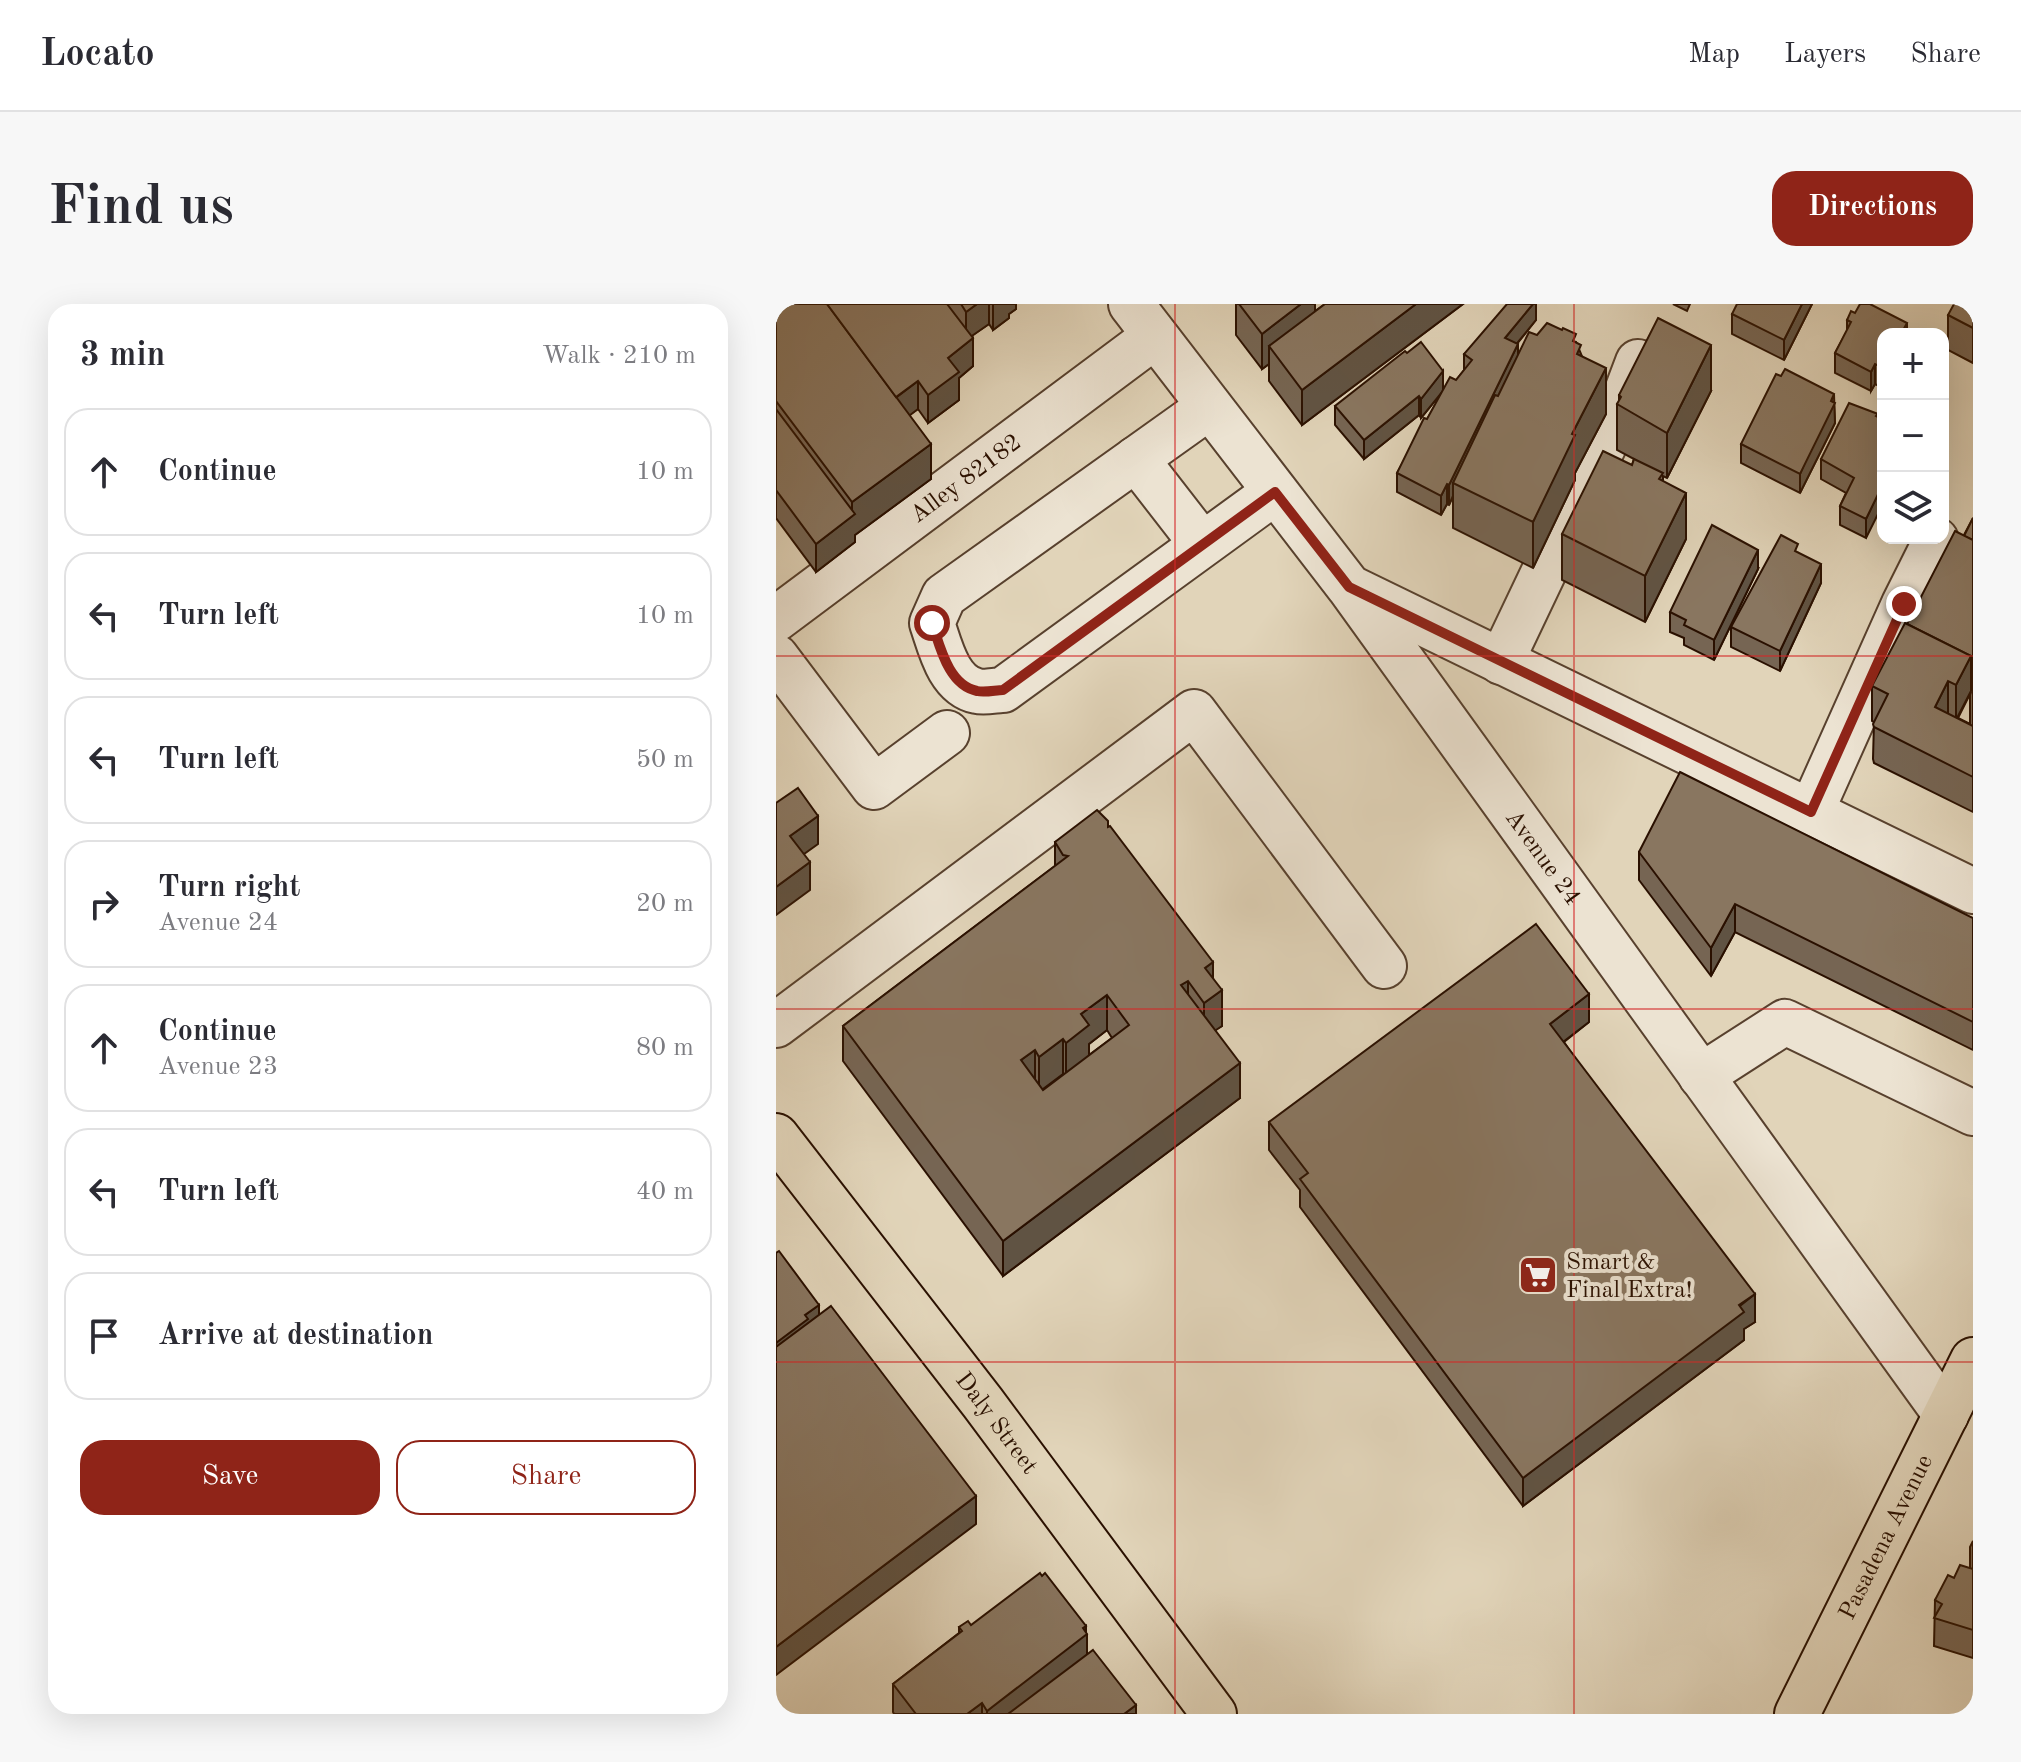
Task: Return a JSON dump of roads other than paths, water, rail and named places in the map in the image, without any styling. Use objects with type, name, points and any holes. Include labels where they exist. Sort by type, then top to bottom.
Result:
[{"type":"main road","name":"Daly Street","points":[[776,1136],[983,1403],[1214,1714]]},
{"type":"main road","name":"Pasadena Avenue","points":[[1797,1714],[1973,1360]]},
{"type":"street","name":"Avenue 24","points":[[1143,320],[1349,587],[1946,1415]]},
{"type":"street","name":"Alley 82182","points":[[776,619],[1143,320]]},
{"type":"street","points":[[1501,662],[1616,420],[1641,353]]},
{"type":"street","points":[[1209,407],[944,596],[932,623],[944,658],[960,682],[977,691],[1003,690],[1275,492]]},
{"type":"street","points":[[1136,459],[1202,544]]},
{"type":"street","points":[[1811,812],[1934,544]]},
{"type":"street","points":[[1349,587],[1973,891]]},
{"type":"street","points":[[776,657],[874,787],[947,733]]},
{"type":"street","points":[[776,1025],[1194,712],[1384,966]]},
{"type":"street","points":[[1701,1076],[1785,1022],[1973,1113]]},
{"type":"place","name":"Smart & Final Extra!","points":[[1538,1275]]}]
